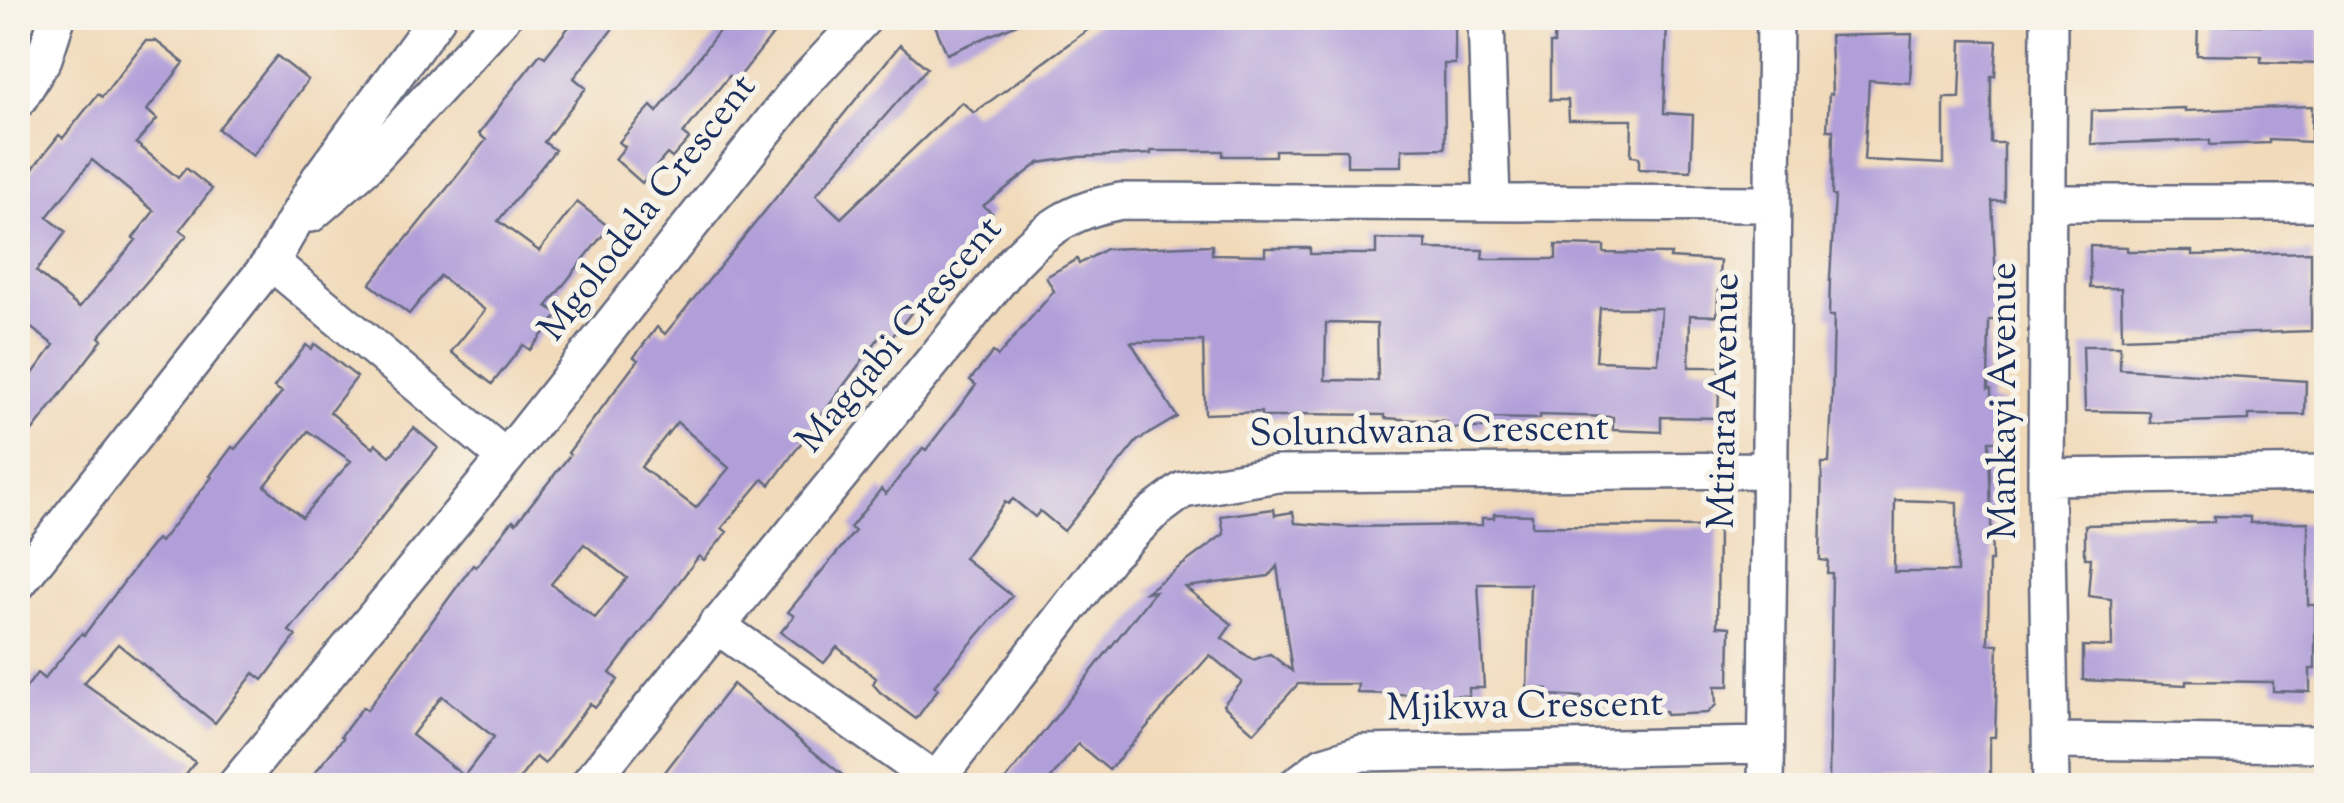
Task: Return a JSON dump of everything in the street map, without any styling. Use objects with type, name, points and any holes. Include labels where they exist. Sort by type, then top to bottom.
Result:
[{"type":"street","points":[[18,100],[44,58],[57,18]]},
{"type":"street","points":[[281,248],[319,179],[437,18]]},
{"type":"street","points":[[18,583],[281,248],[366,166],[502,18]]},
{"type":"street","name":"Mgolodela Crescent","points":[[235,786],[506,458],[800,88],[864,18]]},
{"type":"street","points":[[1486,18],[1492,202]]},
{"type":"street","name":"Mtirara Avenue","points":[[1766,786],[1775,18]]},
{"type":"street","name":"Mankayi Avenue","points":[[2049,18],[2046,477],[2051,786]]},
{"type":"street","name":"Magqabi Crescent","points":[[587,786],[1014,263],[1037,238],[1090,206],[1122,201],[1771,204]]},
{"type":"street","points":[[2049,203],[2326,203]]},
{"type":"street","points":[[281,248],[506,458]]},
{"type":"street","name":"Solundwana Crescent","points":[[934,783],[1109,556],[1151,514],[1183,490],[1278,474],[1768,470]]},
{"type":"street","points":[[2046,477],[2326,473]]},
{"type":"street","points":[[716,624],[934,783]]},
{"type":"street","points":[[2051,741],[2326,744]]},
{"type":"street","name":"Mjikwa Crescent","points":[[1296,786],[1324,765],[1362,753],[1766,745]]},
{"type":"building","points":[[576,18],[621,18],[574,78],[586,88],[544,142],[555,150],[498,221],[539,251],[577,202],[609,227],[547,306],[559,314],[530,350],[523,345],[492,384],[451,352],[485,310],[440,276],[409,314],[370,284],[486,140],[479,134],[507,96],[540,54],[545,57]]},
{"type":"building","points":[[729,18],[786,18],[736,81],[729,76],[683,134],[689,139],[672,158],[667,154],[642,183],[615,159],[625,147],[619,142],[651,106],[657,112]]},
{"type":"building","points":[[932,18],[1031,18],[947,54]]},
{"type":"building","points":[[1104,18],[1455,18],[1455,64],[1444,64],[1445,148],[1402,149],[1402,166],[1347,166],[1347,150],[1275,150],[1275,156],[1151,151],[1079,157],[1039,163],[983,206],[992,213],[967,250],[892,337],[884,331],[770,485],[763,479],[722,528],[727,532],[704,560],[699,556],[610,673],[618,680],[595,708],[590,703],[545,764],[536,757],[514,786],[304,786],[363,707],[367,710],[473,565],[476,567],[513,520],[516,523],[570,455],[657,327],[665,334],[900,45],[927,68],[816,195],[841,218],[962,102],[974,113]],"holes":[[[677,422],[729,468],[696,508],[641,467]],[[584,544],[627,578],[595,618],[551,584]],[[442,696],[494,737],[464,776],[412,735]]]},
{"type":"building","points":[[1555,18],[1667,18],[1664,113],[1693,115],[1691,171],[1639,169],[1639,157],[1631,156],[1632,120],[1569,120],[1568,100],[1550,100],[1550,44],[1554,44]]},
{"type":"building","points":[[2263,18],[2320,18],[2320,64],[2261,62],[2261,56],[2197,55],[2198,24],[2263,25]]},
{"type":"building","points":[[1912,34],[1910,83],[1869,80],[1864,160],[1944,164],[1944,98],[1960,98],[1962,40],[1997,41],[1995,76],[1991,76],[1991,143],[2004,143],[2004,201],[1992,201],[1998,320],[1989,320],[1988,389],[1991,403],[2002,403],[2002,441],[1989,441],[1992,561],[1988,644],[1998,644],[1990,786],[1936,786],[1937,779],[1877,779],[1877,786],[1829,786],[1832,573],[1827,573],[1828,561],[1820,560],[1822,463],[1829,463],[1834,316],[1829,316],[1835,196],[1833,130],[1827,130],[1832,94],[1830,36]],"holes":[[[1895,500],[1957,502],[1957,572],[1894,572]]]},
{"type":"building","points":[[145,41],[156,41],[184,63],[147,110],[157,119],[136,143],[178,178],[186,168],[212,189],[180,230],[187,235],[99,337],[102,340],[18,450],[18,394],[54,345],[18,318],[18,187],[59,135],[63,138],[98,94],[102,97]],"holes":[[[92,160],[154,211],[133,238],[136,240],[79,308],[36,271],[66,232],[47,217]]]},
{"type":"building","points":[[277,56],[308,80],[253,156],[218,129]]},
{"type":"building","points":[[2312,106],[2311,142],[2091,144],[2092,111]]},
{"type":"building","points":[[1376,239],[1426,240],[1426,249],[1483,250],[1482,259],[1556,259],[1556,245],[1604,246],[1604,253],[1671,254],[1670,258],[1720,261],[1717,316],[1690,315],[1689,367],[1720,367],[1718,418],[1661,417],[1661,432],[1613,430],[1613,417],[1484,418],[1484,428],[1447,428],[1447,422],[1385,415],[1205,414],[1203,341],[1131,342],[1177,417],[1137,441],[1064,531],[1040,511],[1035,517],[1013,499],[1005,502],[964,558],[1012,596],[934,686],[938,689],[916,719],[880,692],[873,684],[876,678],[837,647],[824,663],[781,632],[794,616],[788,612],[855,531],[850,528],[881,489],[886,494],[923,448],[926,450],[976,385],[970,380],[993,352],[998,356],[1054,291],[1046,277],[1077,259],[1079,264],[1106,249],[1212,245],[1212,254],[1265,255],[1265,248],[1310,248],[1310,254],[1376,254]],"holes":[[[1600,308],[1661,308],[1658,363],[1596,361]],[[1326,323],[1377,324],[1378,381],[1325,380]]]},
{"type":"building","points":[[2090,246],[2127,247],[2127,251],[2192,251],[2192,255],[2311,252],[2311,331],[2122,338],[2121,288],[2090,288]]},
{"type":"building","points":[[315,344],[357,377],[330,412],[373,448],[376,444],[390,456],[414,428],[438,448],[289,631],[296,636],[263,680],[254,673],[215,723],[118,644],[84,683],[195,762],[177,786],[18,786],[18,699],[37,673],[44,679],[84,635],[157,539],[160,542],[232,447],[235,449],[282,392],[274,387],[306,345],[311,349]],"holes":[[[308,431],[351,461],[302,517],[265,486]]]},
{"type":"building","points":[[2083,346],[2120,346],[2120,369],[2306,381],[2305,415],[2150,423],[2150,412],[2085,411]]},
{"type":"building","points":[[1274,509],[1275,515],[1293,512],[1295,523],[1345,527],[1482,525],[1482,518],[1494,518],[1494,514],[1532,515],[1532,526],[1718,527],[1717,626],[1730,627],[1729,686],[1715,686],[1716,705],[1707,713],[1666,715],[1665,711],[1606,713],[1606,705],[1582,706],[1582,697],[1547,695],[1548,689],[1527,688],[1530,584],[1478,584],[1484,688],[1469,688],[1469,696],[1357,693],[1358,684],[1298,684],[1254,733],[1223,705],[1242,682],[1210,655],[1109,770],[1078,744],[1045,786],[1001,786],[1155,591],[1146,592],[1224,534],[1221,516]],"holes":[[[1277,566],[1292,671],[1270,654],[1253,660],[1222,638],[1232,624],[1185,587],[1269,576]]]},
{"type":"building","points":[[2214,516],[2250,517],[2250,523],[2308,522],[2308,605],[2315,605],[2315,669],[2310,669],[2310,692],[2273,691],[2273,682],[2186,681],[2186,685],[2083,680],[2083,646],[2112,647],[2111,599],[2088,596],[2091,558],[2085,558],[2085,525],[2214,522]]},
{"type":"building","points":[[733,684],[799,740],[856,786],[654,786]]}]
